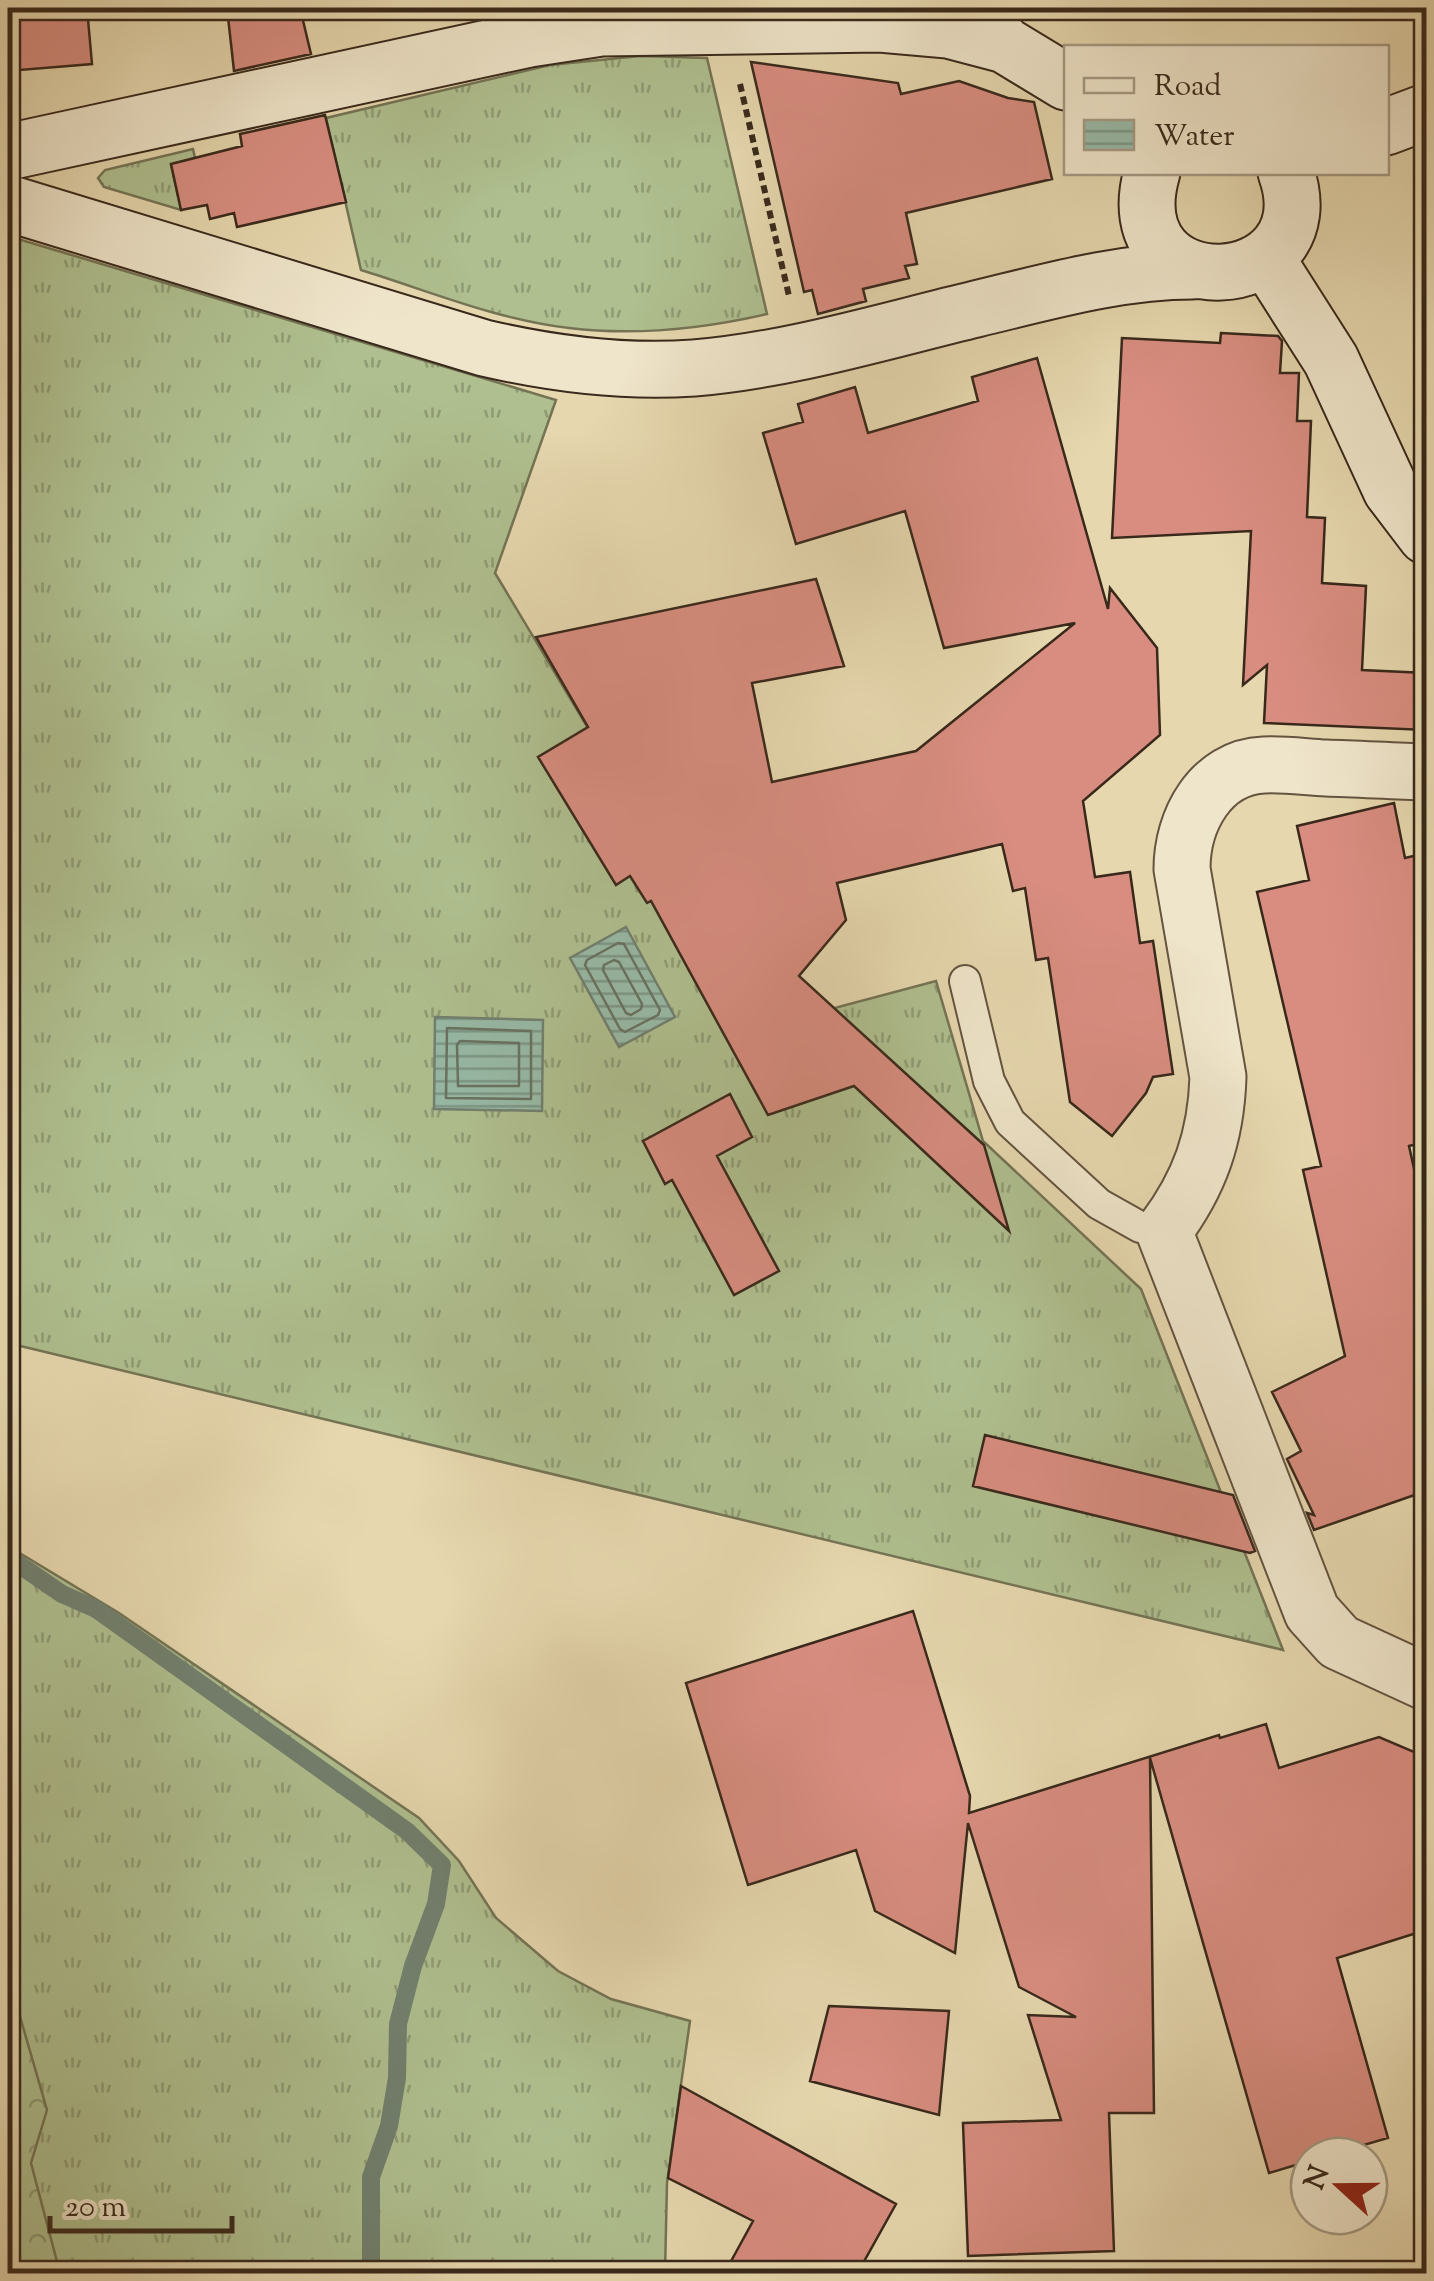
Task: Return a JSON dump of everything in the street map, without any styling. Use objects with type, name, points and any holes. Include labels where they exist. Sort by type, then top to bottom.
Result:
[{"type":"street","points":[[8,152],[529,39],[599,18],[880,24],[948,30],[987,26],[1064,81]]},
{"type":"street","points":[[1389,126],[1426,112]]},
{"type":"street","points":[[1151,175],[1146,194],[1147,218],[1156,241],[1172,259],[1192,271]]},
{"type":"street","points":[[8,202],[484,348],[535,360],[640,369],[692,368],[802,351],[1077,284],[1164,271],[1218,276],[1244,271],[1266,258],[1282,239],[1292,214],[1292,188],[1287,175]]},
{"type":"street","points":[[1266,258],[1331,360],[1391,490],[1426,536]]},
{"type":"street","points":[[1426,772],[1264,765],[1234,773],[1198,806],[1184,836],[1182,869],[1218,1077],[1217,1110],[1200,1174],[1164,1231],[1312,1612],[1338,1642],[1426,1682]]},
{"type":"lane","points":[[965,981],[990,1081],[1010,1122],[1099,1204],[1140,1228],[1164,1231]]},
{"type":"path","points":[[740,80],[802,351]]},
{"type":"green space","points":[[640,56],[707,58],[767,314],[668,330],[569,328],[490,312],[361,270],[326,118],[550,65]]},
{"type":"green space","points":[[193,149],[195,158],[171,165],[181,210],[104,187],[98,178],[105,170]]},
{"type":"green space","points":[[8,236],[556,400],[495,573],[664,855],[782,1022],[936,981],[983,1141],[1141,1289],[1283,1650],[8,1343]]},
{"type":"green space","points":[[8,1546],[119,1613],[419,1818],[459,1861],[496,1918],[558,1971],[611,1999],[690,2021],[667,2183],[665,2273],[8,2273]]},
{"type":"green space","points":[[8,1975],[47,2110],[31,2163],[60,2273],[8,2273]]},
{"type":"water","points":[[626,927],[675,1017],[619,1047],[570,958]]},
{"type":"water","points":[[435,1017],[543,1020],[542,1111],[434,1109]]},
{"type":"building","points":[[8,8],[87,8],[92,64],[8,71]]},
{"type":"building","points":[[227,8],[300,8],[311,54],[234,71]]},
{"type":"building","points":[[751,62],[898,83],[901,94],[959,81],[1008,98],[1034,102],[1052,179],[906,213],[917,264],[905,266],[909,278],[863,289],[866,301],[818,314],[812,290],[804,292]]},
{"type":"building","points":[[325,115],[346,202],[237,227],[234,213],[210,219],[207,205],[181,210],[171,164],[242,146],[240,134]]},
{"type":"building","points":[[1221,333],[1278,336],[1282,341],[1280,373],[1299,373],[1297,421],[1311,421],[1307,517],[1325,518],[1322,583],[1366,586],[1362,670],[1426,673],[1426,730],[1264,723],[1267,665],[1243,685],[1251,531],[1112,538],[1122,338],[1220,343]]},
{"type":"building","points":[[1037,358],[1108,609],[1110,588],[1157,648],[1160,735],[1083,801],[1095,877],[1130,872],[1140,943],[1153,941],[1173,1074],[1153,1077],[1146,1093],[1112,1136],[1070,1102],[1048,958],[1036,960],[1025,888],[1013,891],[1002,844],[837,883],[846,920],[799,976],[984,1145],[1009,1231],[854,1086],[768,1115],[651,901],[647,903],[630,876],[616,885],[538,757],[588,727],[536,637],[816,579],[844,666],[752,683],[772,782],[916,751],[1075,623],[944,648],[905,511],[796,544],[763,433],[803,422],[798,404],[855,387],[868,433],[978,401],[972,377]]},
{"type":"building","points":[[1394,803],[1405,858],[1426,853],[1426,1142],[1409,1146],[1426,1223],[1426,1491],[1314,1530],[1307,1513],[1314,1515],[1287,1459],[1301,1451],[1272,1392],[1345,1356],[1303,1170],[1321,1166],[1257,892],[1309,880],[1297,826]]},
{"type":"building","points":[[730,1094],[752,1137],[717,1156],[779,1271],[734,1295],[672,1180],[665,1184],[643,1141]]},
{"type":"building","points":[[985,1435],[1233,1495],[1255,1551],[1250,1553],[973,1486]]},
{"type":"building","points":[[913,1611],[970,1796],[969,1813],[1219,1735],[1220,1738],[1266,1724],[1279,1768],[1379,1737],[1426,1757],[1426,1930],[1337,1958],[1387,2136],[1289,2136],[1289,2167],[1269,2173],[1150,1758],[1154,2113],[1109,2113],[1114,2251],[968,2256],[963,2123],[1061,2120],[1028,2015],[1076,2017],[1019,1987],[968,1823],[955,1953],[875,1911],[856,1850],[748,1885],[686,1683]]},
{"type":"building","points":[[829,2006],[949,2011],[939,2115],[810,2081]]},
{"type":"building","points":[[681,2086],[896,2204],[857,2274],[724,2274],[753,2221],[668,2178]]},
{"type":"waterway","points":[[8,1557],[62,1594],[96,1609],[407,1831],[442,1865],[436,1904],[413,1966],[398,2024],[397,2078],[389,2126],[371,2177],[371,2274]]}]
